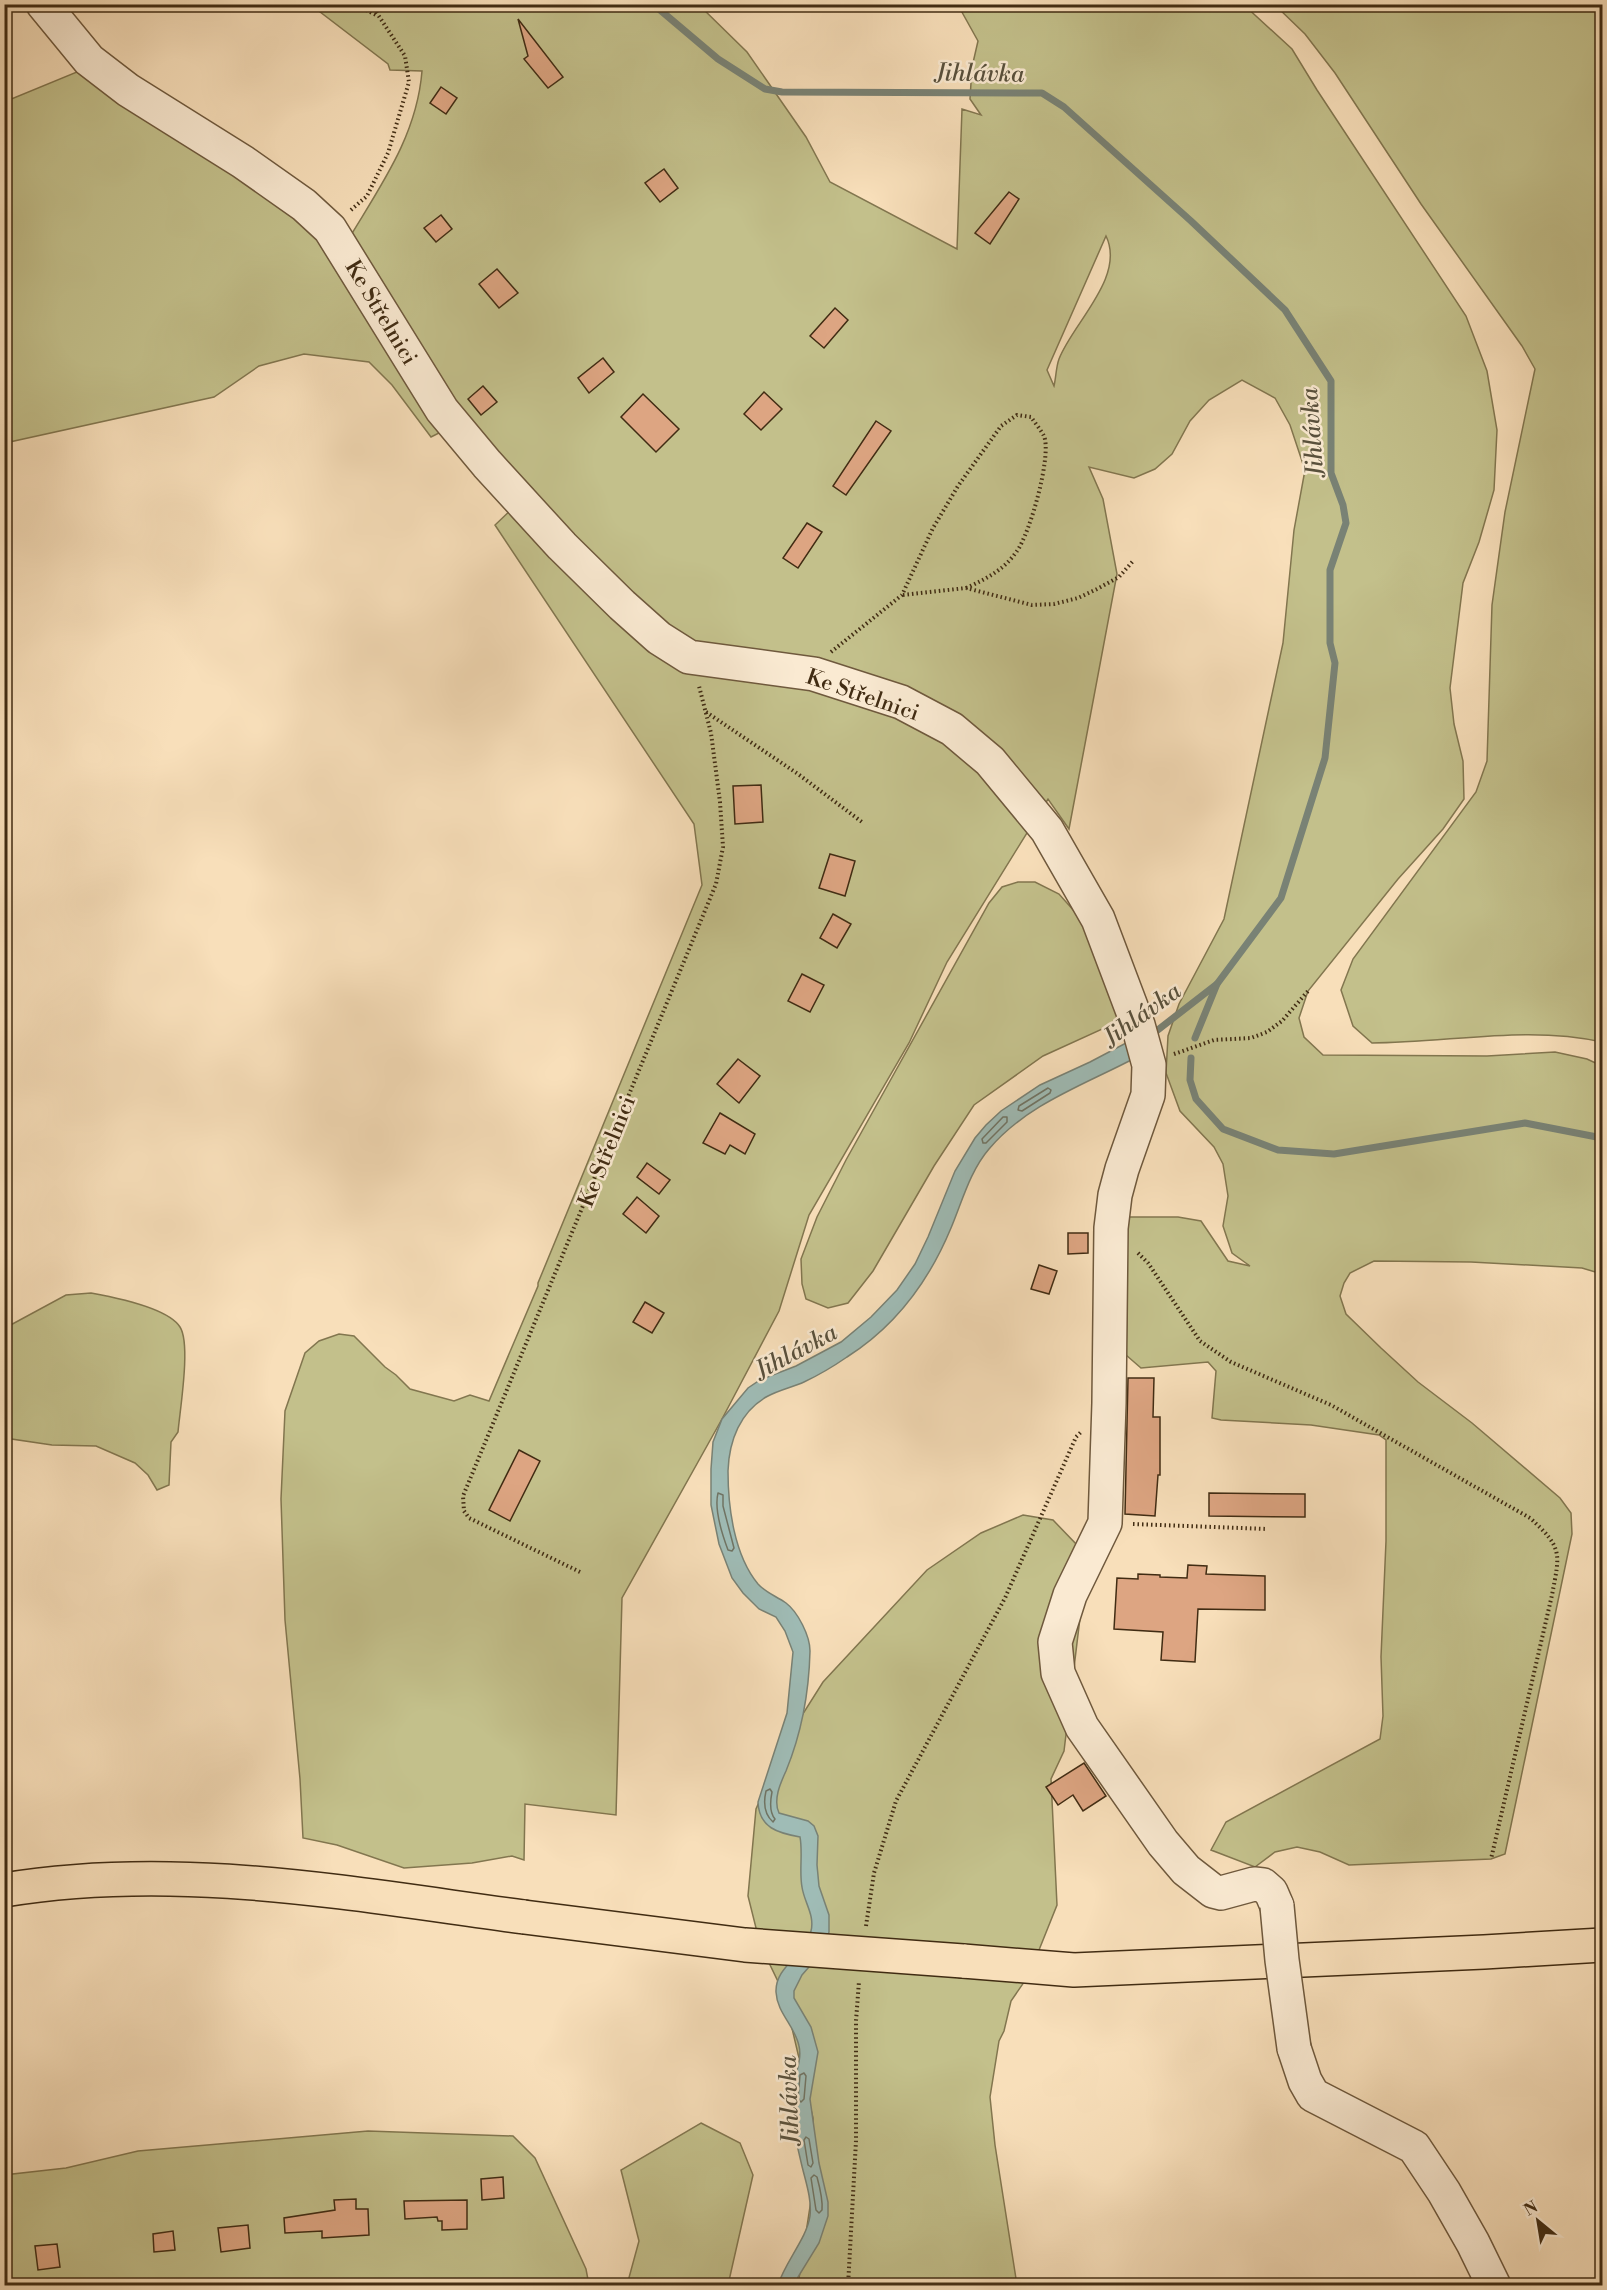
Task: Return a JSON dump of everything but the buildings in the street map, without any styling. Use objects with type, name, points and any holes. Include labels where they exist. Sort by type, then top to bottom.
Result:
[{"type":"main road","points":[[4,1890],[76,1881],[130,1878],[230,1880],[745,1945],[1074,1970],[1602,1945]]},
{"type":"lane","name":"Ke Střelnici","points":[[43,4],[89,60],[128,90],[243,162],[304,205],[330,229],[442,410],[487,464],[562,546],[659,638],[689,657],[814,674],[901,702],[952,729],[990,761],[1047,830],[1098,919],[1138,1025],[1147,1061],[1148,1095],[1122,1169],[1115,1195],[1111,1228],[1110,1403],[1105,1523]]},
{"type":"lane","points":[[1105,1523],[1070,1595],[1055,1642],[1058,1673],[1082,1727],[1163,1844],[1186,1870],[1213,1891],[1221,1893],[1254,1884],[1263,1885],[1271,1892],[1277,1906],[1294,2048],[1305,2081],[1313,2095],[1414,2147],[1473,2242],[1494,2286]]},
{"type":"path","points":[[354,4],[381,18]]},
{"type":"path","points":[[330,229],[368,196],[388,153],[408,82],[405,56],[371,4]]},
{"type":"path","points":[[814,674],[834,649],[902,595],[933,528],[958,486],[1001,426],[1017,415],[1031,417],[1045,438],[1044,472],[1028,528],[1018,550],[994,575],[966,588],[902,595]]},
{"type":"path","points":[[966,588],[1032,605],[1054,604],[1078,598],[1119,577],[1134,560]]},
{"type":"path","name":"Ke Střelnici","points":[[580,1572],[469,1518],[464,1511],[464,1496],[716,884],[723,847],[711,733],[689,657]]},
{"type":"path","points":[[706,711],[798,774],[862,822]]},
{"type":"path","points":[[1147,1061],[1214,1040],[1251,1038],[1267,1032],[1282,1020],[1308,991]]},
{"type":"path","points":[[1111,1228],[1148,1263],[1200,1341],[1230,1362],[1331,1405],[1530,1518],[1549,1536],[1559,1558],[1556,1577],[1491,1859]]},
{"type":"path","points":[[866,1928],[874,1873],[896,1801],[1005,1598],[1076,1437],[1110,1403]]},
{"type":"path","points":[[1105,1523],[1267,1529]]},
{"type":"path","points":[[848,2286],[856,2141],[856,2021],[859,1972]]},
{"type":"shaded area","points":[[311,5],[699,5],[747,52],[806,137],[830,182],[957,249],[962,109],[981,115],[970,99],[972,67],[978,41],[958,5],[1244,5],[1292,49],[1466,316],[1487,371],[1497,430],[1494,490],[1479,542],[1463,583],[1450,688],[1454,724],[1463,761],[1464,799],[1443,829],[1398,879],[1308,991],[1299,1018],[1304,1037],[1323,1055],[1487,1056],[1555,1052],[1587,1059],[1602,1066],[1602,1274],[1582,1268],[1471,1262],[1374,1261],[1350,1273],[1340,1296],[1346,1314],[1381,1348],[1418,1382],[1472,1423],[1560,1498],[1571,1513],[1572,1534],[1505,1854],[1491,1859],[1349,1865],[1320,1852],[1297,1847],[1275,1852],[1255,1867],[1211,1850],[1226,1822],[1380,1739],[1383,1716],[1381,1657],[1386,1541],[1386,1440],[1379,1435],[1311,1425],[1212,1418],[1216,1371],[1208,1362],[1141,1368],[1126,1355],[1125,1228],[1129,1217],[1178,1217],[1201,1221],[1228,1261],[1250,1266],[1232,1253],[1223,1226],[1228,1196],[1223,1164],[1214,1147],[1180,1111],[1166,1073],[1168,1036],[1179,1004],[1224,919],[1283,643],[1294,530],[1305,470],[1290,425],[1275,398],[1242,380],[1209,400],[1190,421],[1172,454],[1155,469],[1134,478],[1089,467],[1103,499],[1117,574],[1069,829],[1048,799],[947,962],[909,1043],[809,1215],[779,1311],[722,1419],[622,1598],[616,1815],[525,1804],[524,1860],[512,1856],[472,1863],[404,1868],[337,1845],[303,1838],[300,1779],[285,1620],[281,1499],[285,1411],[305,1353],[319,1341],[339,1334],[354,1336],[410,1389],[454,1401],[470,1395],[489,1401],[702,885],[694,824],[495,525],[533,489],[445,396],[351,235],[397,157],[406,137],[419,94],[422,71],[390,70],[388,64]],"holes":[[[1106,236],[1110,252],[1109,268],[1103,284],[1066,345],[1058,362],[1054,386],[1047,370]]]},
{"type":"shaded area","points":[[1275,5],[1602,5],[1602,1042],[1574,1037],[1516,1035],[1372,1043],[1353,1026],[1341,990],[1353,959],[1476,792],[1487,761],[1492,605],[1505,512],[1535,369],[1522,346],[1421,204],[1335,73],[1305,34]]},
{"type":"shaded area","points":[[84,69],[316,229],[447,429],[431,437],[392,385],[369,362],[304,354],[259,366],[214,397],[5,443],[4,102]]},
{"type":"shaded area","points":[[1018,882],[1035,882],[1059,894],[1091,930],[1119,1015],[1109,1026],[1043,1056],[974,1105],[934,1166],[873,1271],[848,1303],[828,1308],[806,1299],[802,1284],[801,1259],[817,1217],[846,1160],[989,903],[1002,887]]},
{"type":"shaded area","points":[[91,1293],[139,1304],[164,1314],[174,1320],[183,1335],[185,1362],[178,1432],[171,1442],[169,1485],[157,1490],[148,1475],[135,1463],[96,1446],[52,1445],[5,1438],[5,1328],[66,1295]]},
{"type":"shaded area","points":[[1023,1515],[1053,1520],[1077,1545],[1086,1568],[1064,1751],[1051,1779],[1057,1905],[1029,1975],[1011,2001],[1004,2031],[999,2041],[990,2097],[995,2145],[1017,2285],[798,2285],[813,2187],[813,2118],[784,1994],[760,1944],[748,1896],[756,1809],[787,1739],[823,1682],[927,1570],[981,1533]]},
{"type":"shaded area","points":[[701,2123],[740,2143],[753,2175],[728,2285],[627,2285],[639,2241],[621,2170]]},
{"type":"shaded area","points":[[368,2131],[513,2136],[535,2158],[586,2269],[589,2285],[5,2285],[4,2175],[66,2168],[138,2151]]},
{"type":"water","points":[[1126,1043],[1135,1058],[1038,1108],[1004,1133],[989,1149],[972,1177],[932,1266],[896,1317],[865,1345],[832,1367],[758,1402],[743,1418],[734,1438],[729,1460],[728,1485],[734,1530],[743,1559],[758,1584],[795,1612],[806,1632],[809,1645],[804,1712],[792,1756],[777,1797],[777,1808],[779,1813],[808,1821],[814,1826],[818,1836],[819,1886],[829,1915],[829,1932],[824,1950],[802,1975],[794,1991],[794,1998],[811,2027],[818,2052],[810,2099],[819,2163],[828,2202],[828,2216],[819,2243],[795,2285],[778,2285],[805,2233],[810,2216],[810,2202],[799,2155],[792,2107],[792,2092],[800,2052],[794,2032],[779,2006],[776,1992],[780,1975],[803,1947],[812,1925],[801,1881],[800,1837],[784,1834],[771,1828],[762,1818],[758,1802],[787,1713],[793,1652],[785,1631],[776,1617],[759,1609],[732,1578],[719,1544],[711,1505],[713,1442],[722,1419],[748,1388],[760,1380],[796,1366],[841,1342],[871,1317],[897,1290],[915,1264],[955,1171],[975,1138],[986,1125],[1001,1111],[1040,1085]]},
{"type":"waterway","name":"Jihlávka","points":[[653,4],[718,59],[765,89],[782,92],[1042,93],[1064,107],[1191,221],[1285,310],[1331,381],[1331,473],[1343,505],[1346,523],[1330,570],[1330,643],[1335,663],[1325,758],[1281,898],[1217,984],[1150,1036]]},
{"type":"waterway","points":[[1195,1038],[1217,984]]},
{"type":"waterway","points":[[1191,1058],[1190,1080],[1196,1099],[1223,1129],[1278,1150],[1334,1154],[1525,1123],[1602,1138]]}]
